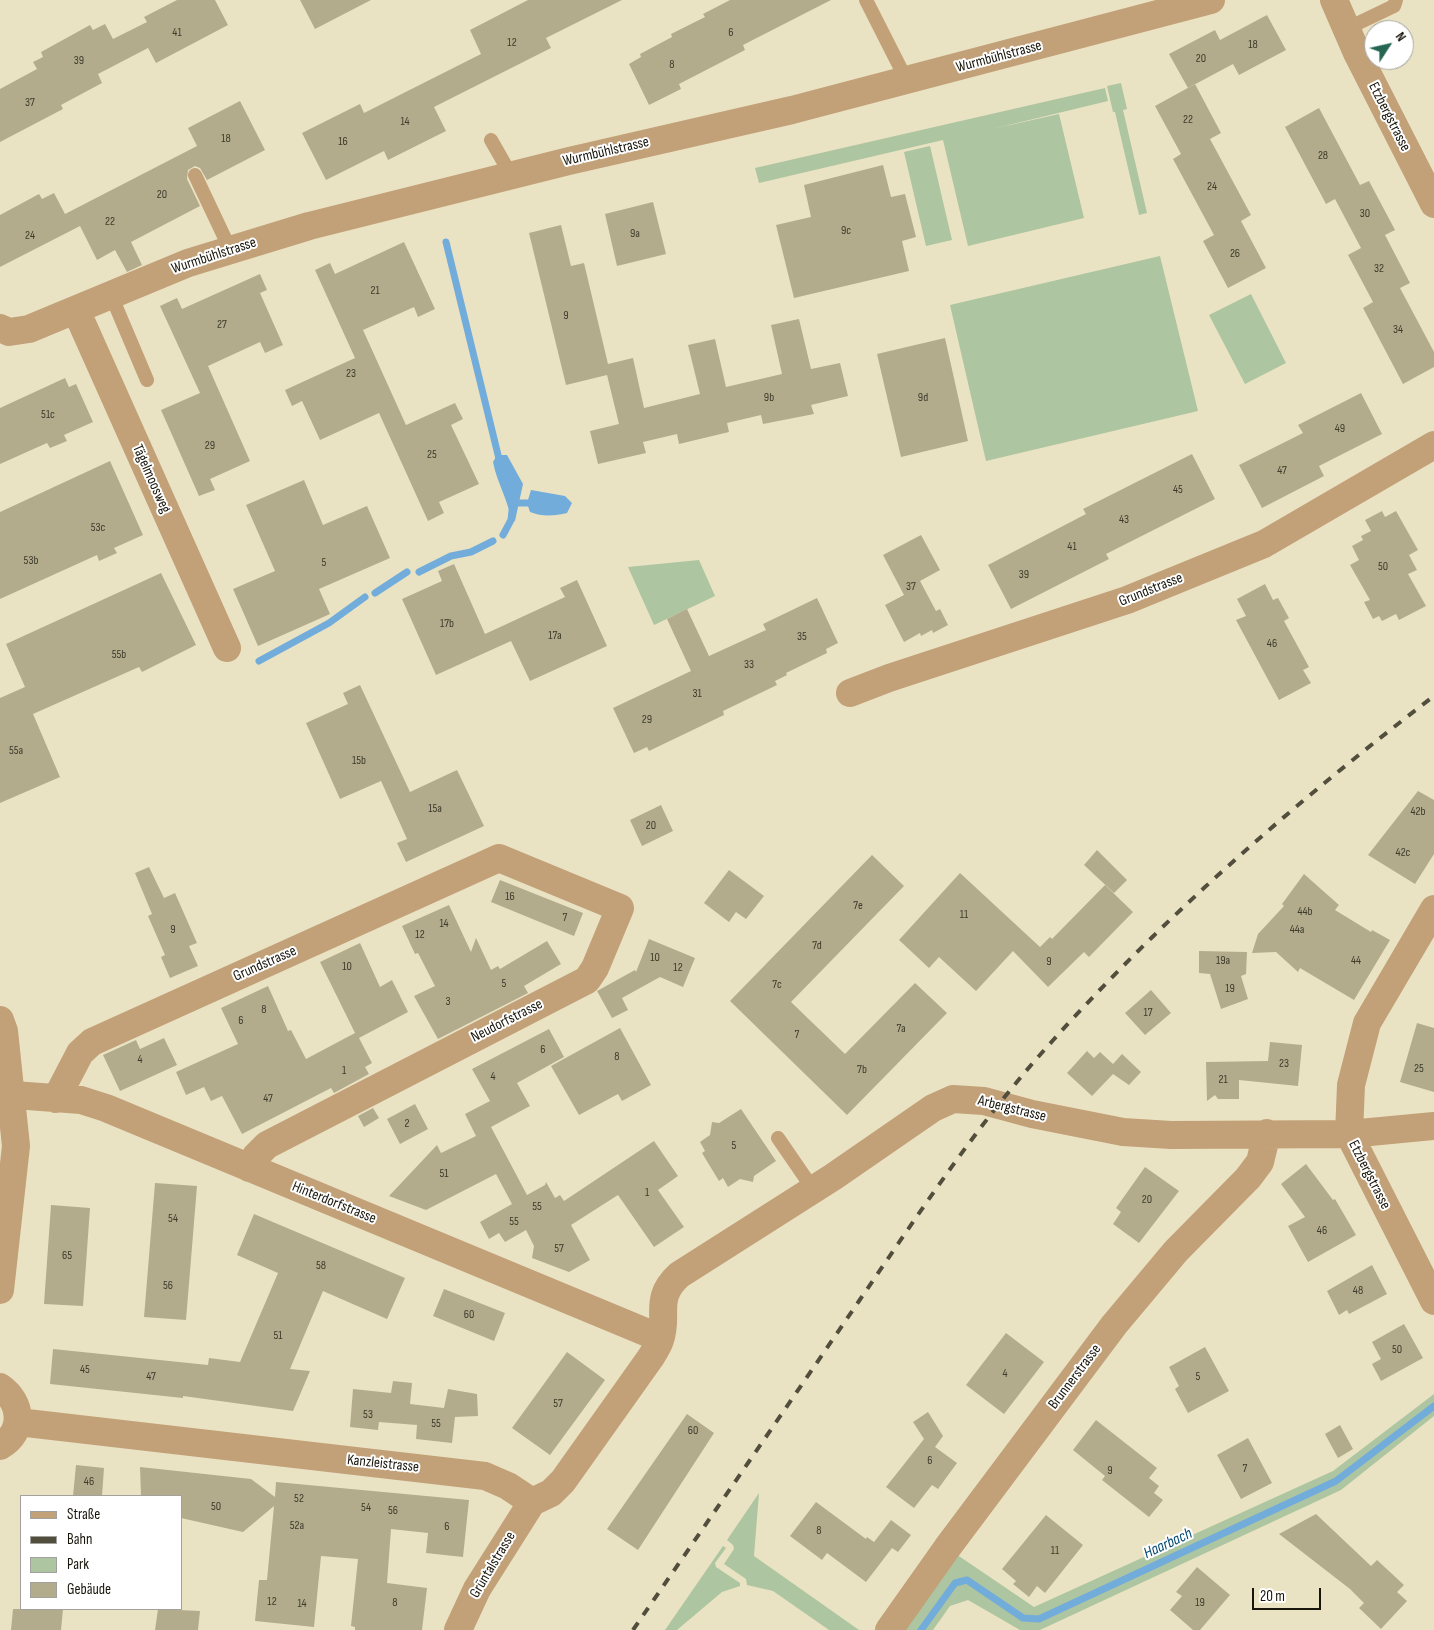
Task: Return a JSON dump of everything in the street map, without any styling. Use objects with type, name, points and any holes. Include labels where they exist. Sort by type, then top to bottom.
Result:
[{"type":"street","name":"Etzbergstrasse","points":[[1334,0],[1346,29],[1434,204]]},
{"type":"street","name":"Wurmbühlstrasse","points":[[5,330],[28,329],[188,263],[309,226],[647,143],[736,124],[907,81],[1201,2]]},
{"type":"street","name":"Tägelmoosweg","points":[[76,310],[226,648]]},
{"type":"street","name":"Grundstrasse","points":[[850,693],[888,678],[1127,600],[1264,544],[1434,445]]},
{"type":"street","name":"Grundstrasse","points":[[56,1099],[80,1053],[92,1042],[500,858]]},
{"type":"street","name":"Neudorfstrasse","points":[[249,1168],[256,1156],[267,1144],[587,980],[595,968],[620,908],[500,858]]},
{"type":"street","name":"Etzbergstrasse","points":[[1434,909],[1367,1023],[1351,1085],[1349,1134],[1434,1300]]},
{"type":"street","points":[[0,1020],[4,1031],[6,1094],[16,1146],[0,1290]]},
{"type":"street","name":"Hinterdorfstrasse","points":[[6,1094],[81,1100],[106,1108],[660,1338]]},
{"type":"street","name":"Arbergstrasse","points":[[660,1338],[662,1306],[669,1284],[679,1275],[813,1189],[933,1108],[953,1099],[984,1101],[1032,1114],[1123,1132],[1171,1135],[1349,1134],[1434,1126]]},
{"type":"street","name":"Brunnerstrasse","points":[[889,1630],[953,1540],[1114,1325],[1176,1251],[1254,1170],[1260,1162],[1267,1133]]},
{"type":"street","points":[[532,1502],[551,1493],[563,1482],[651,1357],[660,1338]]},
{"type":"street","points":[[0,1387],[15,1401],[18,1411],[18,1422],[14,1433],[0,1446]]},
{"type":"street","name":"Kanzleistrasse","points":[[18,1422],[485,1476],[508,1486],[532,1502]]},
{"type":"street","name":"Grüntalstrasse","points":[[458,1630],[477,1589],[532,1502]]},
{"type":"lane","points":[[866,0],[907,81]]},
{"type":"lane","points":[[1346,29],[1394,6],[1396,0]]},
{"type":"lane","points":[[491,140],[511,176]]},
{"type":"lane","points":[[195,175],[230,249]]},
{"type":"lane","points":[[111,295],[147,380]]},
{"type":"lane","points":[[778,1138],[813,1189]]},
{"type":"green space","points":[[1121,83],[1127,109],[1123,110],[1147,213],[1139,215],[1115,112],[1113,112],[1107,86]]},
{"type":"green space","points":[[1105,88],[1108,101],[992,129],[1059,114],[1084,218],[968,246],[943,140],[759,183],[755,168]]},
{"type":"green space","points":[[930,146],[952,240],[926,246],[904,152]]},
{"type":"green space","points":[[1160,256],[1198,411],[986,461],[950,305]]},
{"type":"green space","points":[[1251,294],[1286,363],[1245,384],[1209,315]]},
{"type":"green space","points":[[699,560],[715,596],[654,625],[628,567]]},
{"type":"green space","points":[[1434,1394],[1434,1416],[1341,1490],[1040,1630],[1020,1630],[968,1600],[950,1606],[933,1630],[889,1630],[947,1548],[1034,1607],[1333,1471]]},
{"type":"green space","points":[[759,1493],[754,1556],[859,1630],[829,1630],[773,1591],[747,1585],[746,1579],[724,1564],[734,1549],[733,1545],[727,1540]]},
{"type":"green space","points":[[723,1546],[726,1548],[715,1563],[716,1567],[740,1583],[740,1586],[722,1592],[677,1630],[665,1630]]},
{"type":"water","points":[[497,455],[507,455],[523,484],[515,521],[511,520],[495,470],[493,462]]},
{"type":"water","points":[[531,490],[565,496],[572,503],[567,513],[548,516],[535,514],[530,512],[527,503]]},
{"type":"building","points":[[177,0],[215,0],[228,25],[156,63],[148,48],[98,74],[102,83],[61,105],[63,109],[0,142],[0,89],[37,69],[33,62],[43,57],[41,52],[90,25],[93,30],[105,24],[113,39],[147,22],[144,17]]},
{"type":"building","points":[[300,0],[371,0],[315,29]]},
{"type":"building","points":[[528,0],[622,0],[546,38],[551,48],[434,107],[446,131],[388,160],[384,151],[326,180],[302,133],[360,104],[364,113],[481,54],[470,30]]},
{"type":"building","points":[[730,0],[831,0],[743,45],[745,50],[679,84],[681,89],[649,105],[629,64],[641,57],[640,54],[672,37],[671,34],[705,17],[703,14]]},
{"type":"building","points":[[1267,15],[1286,50],[1239,75],[1233,64],[1188,88],[1169,54],[1215,30],[1220,40]]},
{"type":"building","points":[[1195,84],[1221,133],[1210,139],[1251,215],[1241,221],[1266,268],[1228,288],[1203,241],[1214,235],[1173,159],[1181,154],[1155,106]]},
{"type":"building","points":[[240,101],[265,150],[207,180],[200,168],[195,166],[188,170],[187,179],[200,206],[131,242],[142,265],[127,272],[115,250],[97,260],[80,226],[0,267],[0,215],[39,194],[42,199],[54,193],[65,214],[197,146],[188,128]]},
{"type":"building","points":[[1319,108],[1360,185],[1369,181],[1395,230],[1385,235],[1410,283],[1400,288],[1434,352],[1434,367],[1403,384],[1363,308],[1373,302],[1348,255],[1361,248],[1335,199],[1326,204],[1285,127]]},
{"type":"building","points":[[883,165],[891,197],[905,194],[916,237],[902,241],[909,271],[794,298],[776,225],[811,217],[804,185]]},
{"type":"building","points":[[653,202],[666,254],[617,266],[605,214]]},
{"type":"building","points":[[561,225],[571,266],[584,263],[608,364],[633,358],[644,408],[700,394],[688,345],[715,339],[726,387],[782,374],[771,325],[799,319],[811,369],[840,363],[848,396],[811,405],[814,414],[763,424],[761,415],[727,423],[729,432],[679,444],[677,434],[643,442],[646,453],[598,464],[590,431],[619,424],[607,375],[566,385],[529,233]]},
{"type":"building","points":[[404,242],[435,309],[418,317],[414,307],[363,330],[406,425],[455,403],[463,419],[451,425],[479,484],[439,502],[444,513],[428,521],[379,413],[320,440],[302,401],[292,406],[285,390],[355,358],[315,270],[330,263],[335,274]]},
{"type":"building","points":[[260,274],[267,290],[260,293],[283,345],[265,353],[260,342],[208,366],[250,461],[210,479],[215,490],[199,496],[161,410],[200,393],[160,306],[177,298],[182,309]]},
{"type":"building","points":[[945,338],[968,441],[901,457],[877,354]]},
{"type":"building","points":[[65,378],[69,387],[76,384],[93,422],[64,435],[67,441],[50,448],[47,443],[0,464],[0,408]]},
{"type":"building","points":[[1361,393],[1382,434],[1319,466],[1324,476],[1262,508],[1239,465],[1303,433],[1298,425]]},
{"type":"building","points":[[1192,454],[1215,499],[1106,554],[1109,559],[1011,609],[988,565],[1086,514],[1083,509]]},
{"type":"building","points":[[110,461],[143,535],[114,548],[117,553],[99,561],[97,555],[0,599],[0,512]]},
{"type":"building","points":[[304,480],[323,525],[367,506],[390,558],[319,589],[330,614],[258,646],[233,589],[275,571],[246,505]]},
{"type":"building","points":[[1382,511],[1385,517],[1396,511],[1418,550],[1409,555],[1417,570],[1408,574],[1426,606],[1399,620],[1396,614],[1382,621],[1379,616],[1373,619],[1364,602],[1370,600],[1350,565],[1359,560],[1352,546],[1363,540],[1361,536],[1371,531],[1365,520]]},
{"type":"building","points":[[921,535],[940,570],[920,581],[936,611],[940,609],[948,625],[933,633],[932,630],[921,636],[920,633],[904,642],[885,605],[904,595],[883,555]]},
{"type":"building","points":[[454,564],[485,634],[565,597],[560,588],[577,580],[607,646],[530,681],[511,641],[436,675],[402,599],[442,581],[438,571]]},
{"type":"building","points":[[161,573],[196,645],[142,672],[139,667],[33,714],[60,777],[0,803],[0,698],[25,687],[6,644]]},
{"type":"building","points":[[1265,584],[1273,600],[1278,598],[1289,618],[1284,621],[1309,667],[1303,670],[1311,683],[1279,700],[1236,620],[1246,616],[1237,599]]},
{"type":"building","points":[[817,598],[838,643],[826,649],[827,653],[786,673],[787,675],[775,681],[777,685],[723,711],[724,715],[649,751],[647,747],[634,753],[613,708],[691,671],[667,619],[687,609],[709,656],[766,630],[763,624]]},
{"type":"building","points":[[360,685],[410,792],[457,770],[484,826],[406,862],[397,843],[407,839],[381,781],[340,799],[306,723],[348,704],[343,693]]},
{"type":"building","points":[[1418,791],[1434,800],[1434,854],[1415,884],[1368,855]]},
{"type":"building","points":[[661,805],[673,831],[642,846],[630,820]]},
{"type":"building","points":[[1097,850],[1127,880],[1114,893],[1084,865]]},
{"type":"building","points":[[872,855],[904,886],[791,1002],[845,1054],[915,983],[947,1013],[847,1115],[730,1001]]},
{"type":"building","points":[[149,867],[164,898],[175,893],[197,943],[189,946],[198,966],[170,978],[161,957],[165,955],[148,916],[152,914],[135,873]]},
{"type":"building","points":[[729,870],[764,896],[746,919],[736,912],[729,922],[704,903]]},
{"type":"building","points":[[960,873],[1040,947],[1050,937],[1052,939],[1105,885],[1133,912],[1089,957],[1084,952],[1048,987],[1013,951],[976,991],[939,957],[929,968],[899,940]]},
{"type":"building","points":[[1304,874],[1339,905],[1335,910],[1371,932],[1372,930],[1390,940],[1354,1000],[1300,968],[1298,972],[1276,952],[1252,953],[1258,934],[1284,906],[1282,904]]},
{"type":"building","points":[[500,880],[583,913],[574,936],[491,902]]},
{"type":"building","points":[[449,905],[471,952],[476,938],[491,970],[498,966],[500,969],[547,941],[561,964],[524,986],[528,993],[438,1039],[414,996],[435,986],[418,953],[415,954],[402,926]]},
{"type":"building","points":[[649,939],[695,958],[683,987],[660,977],[622,998],[628,1010],[612,1018],[597,991],[635,970],[636,972]]},
{"type":"building","points":[[360,943],[380,987],[392,980],[408,1012],[359,1038],[372,1063],[365,1067],[369,1074],[334,1093],[331,1088],[242,1134],[222,1096],[211,1101],[204,1087],[186,1095],[176,1072],[238,1044],[221,1008],[268,986],[288,1031],[291,1030],[306,1059],[355,1033],[320,962]]},
{"type":"building","points":[[1199,951],[1247,952],[1246,974],[1241,976],[1248,999],[1221,1009],[1210,974],[1199,973]]},
{"type":"building","points":[[1151,990],[1171,1013],[1145,1035],[1125,1013]]},
{"type":"building","points":[[1417,1023],[1434,1028],[1434,1092],[1400,1082]]},
{"type":"building","points":[[620,1028],[651,1085],[622,1101],[618,1094],[579,1115],[551,1066]]},
{"type":"building","points":[[549,1029],[564,1057],[517,1083],[530,1106],[491,1127],[527,1195],[545,1185],[546,1182],[555,1198],[560,1195],[564,1201],[654,1141],[678,1176],[658,1190],[684,1227],[654,1247],[618,1195],[571,1225],[590,1260],[569,1272],[532,1258],[534,1246],[526,1230],[505,1242],[499,1233],[489,1239],[480,1222],[512,1204],[496,1174],[426,1210],[389,1196],[437,1145],[441,1153],[476,1136],[465,1114],[490,1101],[472,1069]]},
{"type":"building","points":[[164,1038],[177,1065],[120,1091],[103,1055],[136,1040],[140,1049]]},
{"type":"building","points":[[1270,1042],[1302,1045],[1298,1086],[1239,1080],[1239,1099],[1218,1099],[1215,1095],[1207,1101],[1206,1062],[1268,1061]]},
{"type":"building","points":[[1087,1051],[1094,1058],[1100,1052],[1113,1064],[1122,1054],[1141,1072],[1129,1085],[1113,1074],[1092,1096],[1067,1073]]},
{"type":"building","points":[[415,1104],[428,1129],[400,1144],[387,1119]]},
{"type":"building","points":[[373,1108],[379,1118],[364,1127],[358,1116]]},
{"type":"building","points":[[741,1109],[776,1161],[754,1176],[753,1182],[740,1179],[728,1187],[723,1178],[719,1181],[702,1153],[705,1151],[700,1142],[710,1135],[712,1122],[719,1123]]},
{"type":"building","points":[[1306,1164],[1333,1200],[1335,1199],[1356,1235],[1308,1262],[1288,1226],[1305,1217],[1281,1184]]},
{"type":"building","points":[[1145,1167],[1179,1191],[1139,1243],[1113,1224],[1121,1212],[1116,1208]]},
{"type":"building","points":[[155,1183],[197,1186],[186,1320],[144,1317]]},
{"type":"building","points":[[51,1205],[90,1208],[83,1306],[44,1304]]},
{"type":"building","points":[[254,1214],[405,1278],[387,1319],[323,1291],[290,1369],[310,1371],[293,1411],[183,1396],[183,1398],[50,1384],[53,1349],[208,1365],[209,1358],[240,1362],[278,1273],[237,1255]]},
{"type":"building","points":[[1372,1265],[1387,1294],[1349,1314],[1347,1310],[1339,1315],[1327,1291]]},
{"type":"building","points":[[444,1289],[505,1313],[494,1341],[433,1316]]},
{"type":"building","points":[[1404,1324],[1423,1358],[1381,1381],[1372,1364],[1381,1359],[1372,1342]]},
{"type":"building","points":[[1006,1333],[1044,1362],[1004,1414],[966,1385]]},
{"type":"building","points":[[1205,1347],[1229,1391],[1188,1413],[1175,1389],[1179,1386],[1169,1367]]},
{"type":"building","points":[[567,1352],[605,1380],[550,1455],[512,1428]]},
{"type":"building","points":[[393,1381],[412,1383],[410,1404],[444,1408],[448,1389],[477,1394],[478,1416],[455,1417],[452,1443],[416,1439],[417,1425],[379,1422],[378,1430],[350,1427],[353,1389],[391,1393]]},
{"type":"building","points":[[928,1412],[943,1436],[935,1447],[957,1463],[938,1489],[932,1485],[914,1508],[886,1487],[924,1439],[913,1422]]},
{"type":"building","points":[[687,1414],[714,1433],[638,1550],[607,1529]]},
{"type":"building","points":[[1096,1420],[1157,1468],[1149,1478],[1159,1486],[1154,1493],[1163,1500],[1149,1517],[1102,1480],[1105,1476],[1073,1450]]},
{"type":"building","points":[[1340,1425],[1353,1449],[1338,1458],[1325,1434]]},
{"type":"building","points":[[1248,1438],[1272,1483],[1241,1499],[1217,1455]]},
{"type":"building","points":[[76,1465],[104,1468],[102,1495],[73,1495]]},
{"type":"building","points":[[140,1467],[251,1479],[275,1497],[276,1482],[469,1500],[463,1557],[426,1553],[428,1533],[391,1529],[387,1583],[427,1588],[422,1630],[355,1630],[355,1627],[351,1626],[358,1559],[321,1556],[314,1627],[255,1621],[259,1580],[267,1580],[274,1506],[243,1532],[182,1518],[182,1495],[141,1495]]},
{"type":"building","points":[[816,1502],[866,1539],[867,1537],[874,1542],[891,1520],[911,1535],[898,1552],[892,1548],[866,1582],[827,1553],[822,1560],[790,1536]]},
{"type":"building","points":[[1316,1514],[1371,1566],[1377,1560],[1404,1585],[1397,1592],[1407,1601],[1381,1629],[1359,1608],[1364,1603],[1350,1589],[1279,1534]]},
{"type":"building","points":[[1046,1515],[1083,1545],[1045,1593],[1037,1586],[1029,1597],[1013,1584],[1016,1581],[1002,1569]]},
{"type":"building","points":[[1197,1567],[1230,1595],[1200,1630],[1193,1630],[1170,1610],[1182,1596],[1176,1592]]},
{"type":"building","points":[[13,1609],[63,1610],[61,1630],[11,1630]]},
{"type":"building","points":[[158,1610],[200,1611],[198,1630],[155,1630]]},
{"type":"waterway","points":[[446,242],[500,463]]},
{"type":"waterway","points":[[513,503],[527,503]]},
{"type":"waterway","points":[[503,535],[511,520],[512,511]]},
{"type":"waterway","points":[[419,572],[451,556],[471,552],[493,541]]},
{"type":"waterway","points":[[375,593],[407,572]]},
{"type":"waterway","points":[[259,661],[329,623],[365,597]]},
{"type":"waterway","name":"Haarbach","points":[[921,1630],[955,1583],[967,1580],[1023,1618],[1039,1619],[1336,1481],[1434,1406]]},
{"type":"railway","points":[[633,1630],[945,1176],[1014,1085],[1084,1006],[1131,958],[1228,866],[1329,779],[1434,696]]}]
